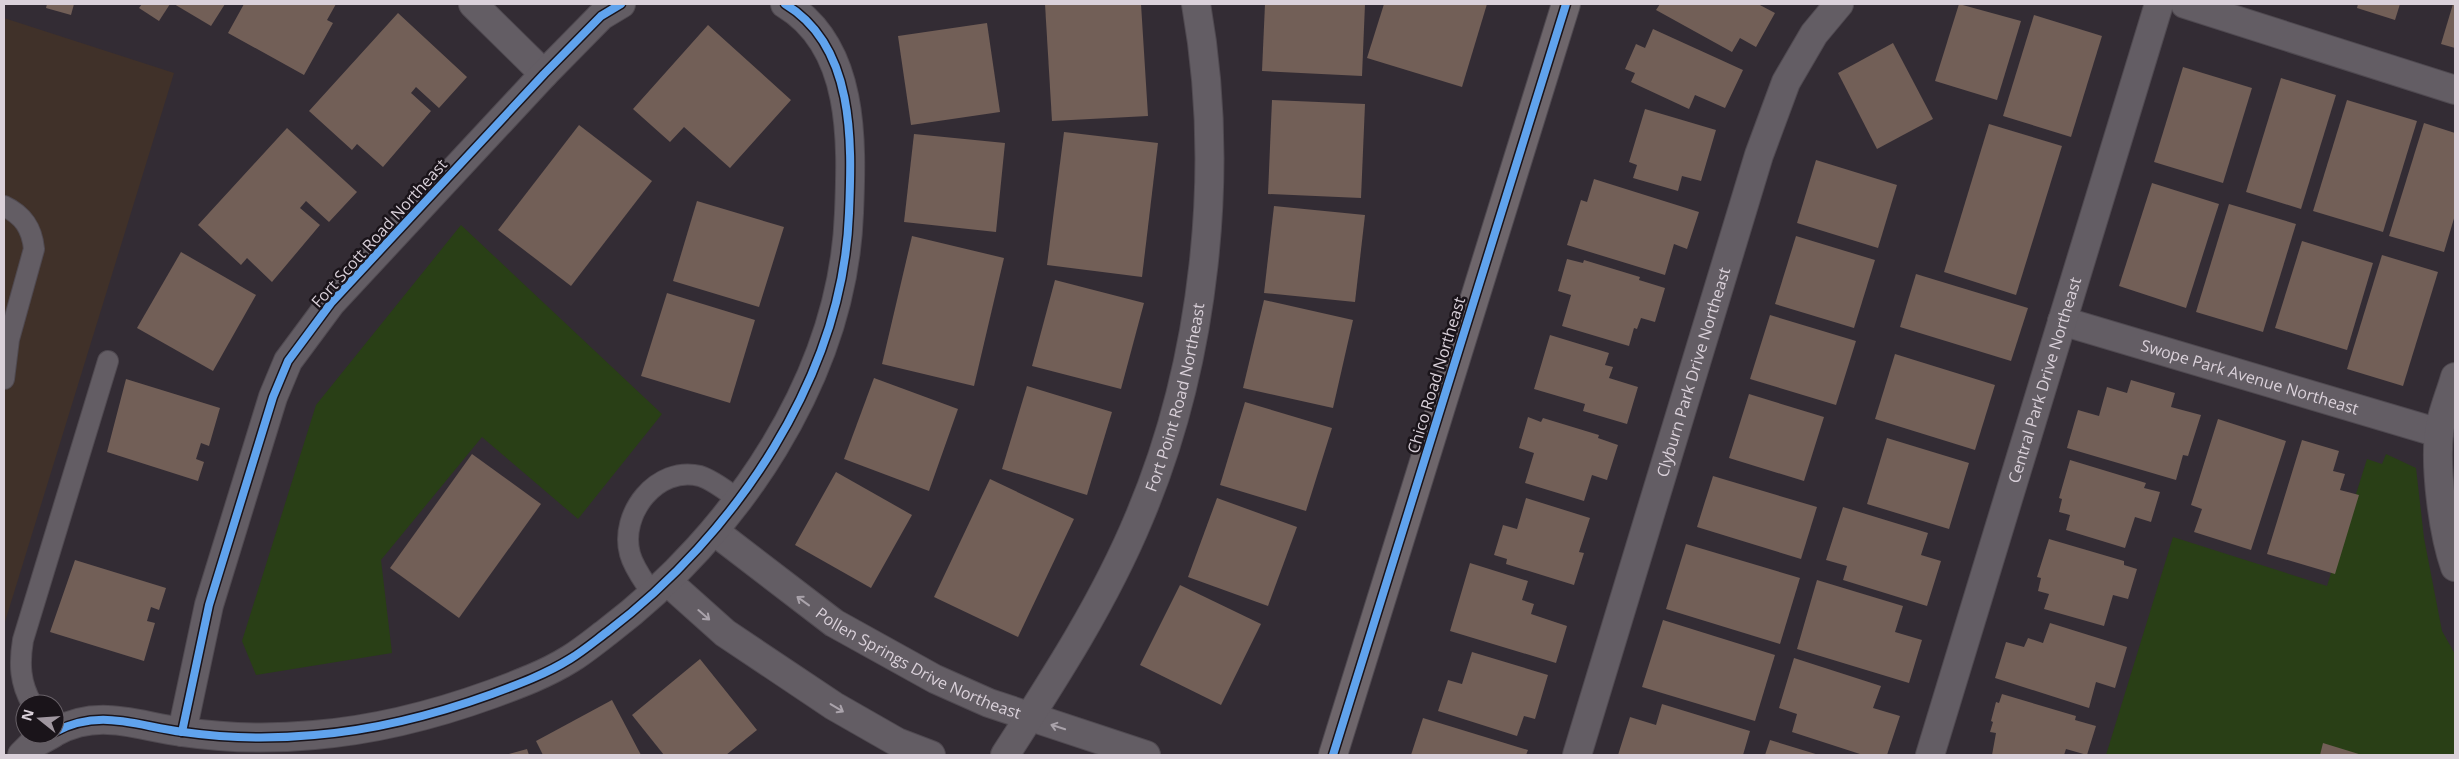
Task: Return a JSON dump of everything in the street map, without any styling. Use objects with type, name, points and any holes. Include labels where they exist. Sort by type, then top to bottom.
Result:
[{"type":"street","points":[[474,4],[544,74]]},
{"type":"street","name":"Fort Scott Road Northeast","points":[[182,732],[209,605],[273,397],[288,361],[331,303],[544,74],[601,16],[620,4]]},
{"type":"street","points":[[65,727],[70,724],[112,718],[182,732],[238,737],[313,735],[388,725],[450,710],[535,678],[571,659],[661,588],[714,531],[739,500],[798,406],[816,361],[841,283],[849,231],[851,180],[848,110],[834,63],[814,26],[785,4]]},
{"type":"street","name":"Fort Point Road Northeast","points":[[1005,755],[1030,717],[1094,609],[1139,519],[1157,471],[1176,409],[1191,346],[1208,203],[1208,121],[1202,36],[1196,4]]},
{"type":"street","name":"Chico Road Northeast","points":[[1333,755],[1566,4]]},
{"type":"street","name":"Clyburn Park Drive Northeast","points":[[1577,755],[1759,154],[1786,82],[1814,34],[1839,4]]},
{"type":"street","name":"Central Park Drive Northeast","points":[[1930,755],[2158,4]]},
{"type":"street","points":[[2184,4],[2455,90]]},
{"type":"street","name":"Swope Park Avenue Northeast","points":[[2062,321],[2439,433]]},
{"type":"street","points":[[2455,378],[2439,433],[2440,496],[2450,552],[2455,567]]},
{"type":"street","name":"Pollen Springs Drive Northeast","points":[[714,531],[834,623],[936,679],[983,701],[1146,755]]},
{"type":"street","points":[[661,588],[834,706],[897,742],[931,755]]},
{"type":"street","points":[[22,755],[34,744]]},
{"type":"lane","points":[[4,206],[18,214],[28,224],[33,236],[34,249],[9,339],[4,379]]},
{"type":"lane","points":[[26,694],[21,676],[20,659],[23,640],[108,361]]},
{"type":"lane","points":[[661,588],[641,576],[630,554],[629,528],[636,506],[648,490],[682,475],[700,476],[739,500]]},
{"type":"shaded area","points":[[4,18],[174,73],[4,625]]},
{"type":"green space","points":[[461,225],[662,414],[578,519],[482,437],[381,560],[392,653],[256,675],[242,641],[316,405]]},
{"type":"green space","points":[[2386,454],[2416,468],[2424,538],[2442,631],[2455,654],[2455,755],[2106,755],[2173,537],[2327,586],[2367,459],[2382,464]]},
{"type":"building","points":[[47,4],[74,4],[71,15],[46,8]]},
{"type":"building","points":[[142,4],[170,4],[159,21],[139,8]]},
{"type":"building","points":[[174,4],[225,4],[211,26]]},
{"type":"building","points":[[244,4],[336,4],[327,20],[333,23],[304,75],[228,33]]},
{"type":"building","points":[[1045,4],[1141,4],[1148,116],[1052,121]]},
{"type":"building","points":[[1265,4],[1365,4],[1362,76],[1262,71]]},
{"type":"building","points":[[1384,4],[1487,4],[1462,87],[1367,58]]},
{"type":"building","points":[[1660,4],[1758,4],[1775,13],[1756,47],[1740,38],[1732,52],[1656,10]]},
{"type":"building","points":[[1959,4],[2021,21],[1997,100],[1935,81]]},
{"type":"building","points":[[2358,4],[2400,4],[2395,20],[2357,8]]},
{"type":"building","points":[[2453,4],[2455,4],[2455,48],[2441,44]]},
{"type":"building","points":[[398,13],[467,77],[439,108],[416,87],[411,93],[431,111],[383,167],[357,144],[352,150],[309,111]]},
{"type":"building","points":[[2034,15],[2102,36],[2071,137],[2003,116]]},
{"type":"building","points":[[987,23],[1000,112],[911,125],[898,36]]},
{"type":"building","points":[[708,25],[791,100],[730,168],[684,127],[670,142],[633,109]]},
{"type":"building","points":[[1653,29],[1743,70],[1725,108],[1695,95],[1689,109],[1631,82],[1635,73],[1625,69],[1636,44],[1645,48]]},
{"type":"building","points":[[1893,43],[1933,119],[1877,149],[1838,73]]},
{"type":"building","points":[[2183,67],[2252,88],[2223,183],[2154,162]]},
{"type":"building","points":[[2281,78],[2336,95],[2301,209],[2246,192]]},
{"type":"building","points":[[1272,100],[1365,104],[1361,198],[1268,194]]},
{"type":"building","points":[[2347,100],[2417,121],[2383,232],[2313,211]]},
{"type":"building","points":[[1645,109],[1716,130],[1701,181],[1682,176],[1678,191],[1633,178],[1637,165],[1629,162]]},
{"type":"building","points":[[2424,123],[2455,133],[2455,215],[2444,252],[2389,236]]},
{"type":"building","points":[[1989,124],[2062,146],[2016,295],[1944,272]]},
{"type":"building","points":[[579,125],[652,181],[571,286],[498,230]]},
{"type":"building","points":[[287,128],[357,192],[329,222],[306,201],[300,208],[320,225],[272,282],[247,258],[241,265],[198,225]]},
{"type":"building","points":[[1064,132],[1158,143],[1142,277],[1047,265]]},
{"type":"building","points":[[914,134],[1005,143],[996,232],[904,222]]},
{"type":"building","points":[[1816,160],[1897,185],[1878,248],[1797,223]]},
{"type":"building","points":[[1594,179],[1699,212],[1687,249],[1674,244],[1665,275],[1567,245],[1581,200],[1587,202]]},
{"type":"building","points":[[2152,183],[2219,204],[2186,308],[2119,286]]},
{"type":"building","points":[[697,201],[784,227],[759,307],[673,281]]},
{"type":"building","points":[[2229,204],[2296,224],[2263,332],[2196,312]]},
{"type":"building","points":[[1274,206],[1365,215],[1355,302],[1264,293]]},
{"type":"building","points":[[912,236],[1004,258],[974,386],[882,364]]},
{"type":"building","points":[[1796,236],[1875,260],[1854,328],[1775,304]]},
{"type":"building","points":[[2302,241],[2373,263],[2347,350],[2275,328]]},
{"type":"building","points":[[181,252],[256,295],[213,371],[137,328]]},
{"type":"building","points":[[2382,255],[2438,272],[2403,386],[2347,369]]},
{"type":"building","points":[[1567,259],[1583,263],[1584,260],[1640,277],[1639,280],[1665,288],[1655,322],[1641,318],[1637,329],[1634,328],[1629,346],[1562,326],[1571,295],[1558,291]]},
{"type":"building","points":[[1916,274],[2028,308],[2011,361],[1900,327]]},
{"type":"building","points":[[1055,280],[1144,303],[1121,389],[1032,366]]},
{"type":"building","points":[[667,293],[755,320],[730,403],[641,376]]},
{"type":"building","points":[[1264,300],[1353,320],[1333,408],[1243,388]]},
{"type":"building","points":[[1770,315],[1856,341],[1836,405],[1750,379]]},
{"type":"building","points":[[1550,335],[1609,353],[1605,365],[1613,367],[1609,378],[1638,387],[1627,424],[1583,411],[1585,404],[1534,389]]},
{"type":"building","points":[[1895,354],[1995,385],[1975,450],[1875,419]]},
{"type":"building","points":[[874,378],[958,409],[929,491],[844,459]]},
{"type":"building","points":[[126,379],[220,408],[209,446],[201,443],[196,459],[204,462],[198,481],[107,452]]},
{"type":"building","points":[[2131,380],[2175,393],[2171,407],[2201,415],[2188,456],[2183,455],[2176,480],[2067,448],[2078,410],[2099,416],[2107,387],[2127,393]]},
{"type":"building","points":[[1027,386],[1112,412],[1087,495],[1002,469]]},
{"type":"building","points":[[1749,394],[1824,417],[1804,481],[1729,458]]},
{"type":"building","points":[[1245,402],[1332,428],[1306,511],[1220,485]]},
{"type":"building","points":[[1528,417],[1541,422],[1543,418],[1599,435],[1598,438],[1618,445],[1607,480],[1592,475],[1584,501],[1525,483],[1534,453],[1519,448]]},
{"type":"building","points":[[2218,419],[2286,441],[2251,550],[2194,532],[2202,509],[2191,505]]},
{"type":"building","points":[[1887,438],[1969,463],[1949,529],[1867,504]]},
{"type":"building","points":[[2302,440],[2339,451],[2333,471],[2345,474],[2340,490],[2359,495],[2335,574],[2267,554]]},
{"type":"building","points":[[472,454],[541,504],[459,618],[390,568]]},
{"type":"building","points":[[2070,460],[2146,483],[2144,488],[2160,492],[2151,522],[2135,517],[2125,548],[2066,530],[2070,515],[2059,512],[2062,499],[2059,498]]},
{"type":"building","points":[[836,472],[912,515],[871,588],[795,545]]},
{"type":"building","points":[[1713,476],[1817,507],[1801,559],[1697,527]]},
{"type":"building","points":[[990,479],[1074,519],[1018,637],[934,597]]},
{"type":"building","points":[[1217,498],[1297,527],[1268,606],[1188,577]]},
{"type":"building","points":[[1526,498],[1590,518],[1579,552],[1584,553],[1574,585],[1506,564],[1507,559],[1494,555],[1503,525],[1517,529]]},
{"type":"building","points":[[1843,507],[1928,533],[1921,555],[1941,561],[1927,606],[1843,580],[1847,566],[1826,560]]},
{"type":"building","points":[[2049,539],[2124,561],[2124,565],[2137,569],[2128,599],[2113,595],[2104,626],[2044,609],[2049,594],[2038,591],[2041,578],[2037,577]]},
{"type":"building","points":[[1686,544],[1800,578],[1780,644],[1666,609]]},
{"type":"building","points":[[75,560],[166,588],[159,610],[151,607],[147,621],[155,623],[144,661],[50,632]]},
{"type":"building","points":[[1470,563],[1528,581],[1522,600],[1534,604],[1531,614],[1567,626],[1556,663],[1450,631]]},
{"type":"building","points":[[1817,580],[1903,606],[1895,632],[1922,640],[1909,683],[1797,649]]},
{"type":"building","points":[[1180,585],[1261,624],[1221,705],[1140,665]]},
{"type":"building","points":[[1663,620],[1775,655],[1755,721],[1642,687]]},
{"type":"building","points":[[2050,623],[2127,647],[2115,688],[2096,682],[2089,708],[1995,678],[2006,642],[2024,647],[2028,638],[2043,643]]},
{"type":"building","points":[[1472,652],[1548,675],[1535,719],[1524,716],[1517,736],[1438,711],[1448,680],[1462,684]]},
{"type":"building","points":[[1794,658],[1881,686],[1873,708],[1900,716],[1887,755],[1863,755],[1792,732],[1797,714],[1779,708]]},
{"type":"building","points":[[700,659],[757,730],[726,755],[664,755],[632,715]]},
{"type":"building","points":[[2002,694],[2076,716],[2075,720],[2096,726],[2087,755],[2066,749],[2064,755],[1992,755],[1996,733],[1990,732],[1993,722],[1991,721],[1996,702],[1999,703]]},
{"type":"building","points":[[612,700],[641,755],[543,755],[536,741]]},
{"type":"building","points":[[1662,704],[1750,731],[1743,755],[1618,755],[1630,717],[1656,725]]},
{"type":"building","points":[[1423,718],[1528,750],[1526,755],[1411,755]]},
{"type":"building","points":[[1770,740],[1819,755],[1765,755]]},
{"type":"building","points":[[2323,743],[2362,755],[2320,755]]},
{"type":"building","points":[[527,749],[529,755],[505,755]]},
{"type":"cycle path","points":[[182,732],[209,605],[273,397],[288,361],[331,303],[544,74],[601,16],[621,4]]},
{"type":"cycle path","points":[[65,728],[87,721],[103,720],[134,723],[199,734],[232,737],[281,737],[337,733],[427,715],[492,694],[570,659],[607,632],[654,593],[698,549],[738,500],[774,448],[804,392],[827,334],[842,274],[849,213],[850,185],[849,126],[844,97],[837,70],[825,44],[808,22],[785,4]]},
{"type":"cycle path","points":[[1333,755],[1566,4]]}]
